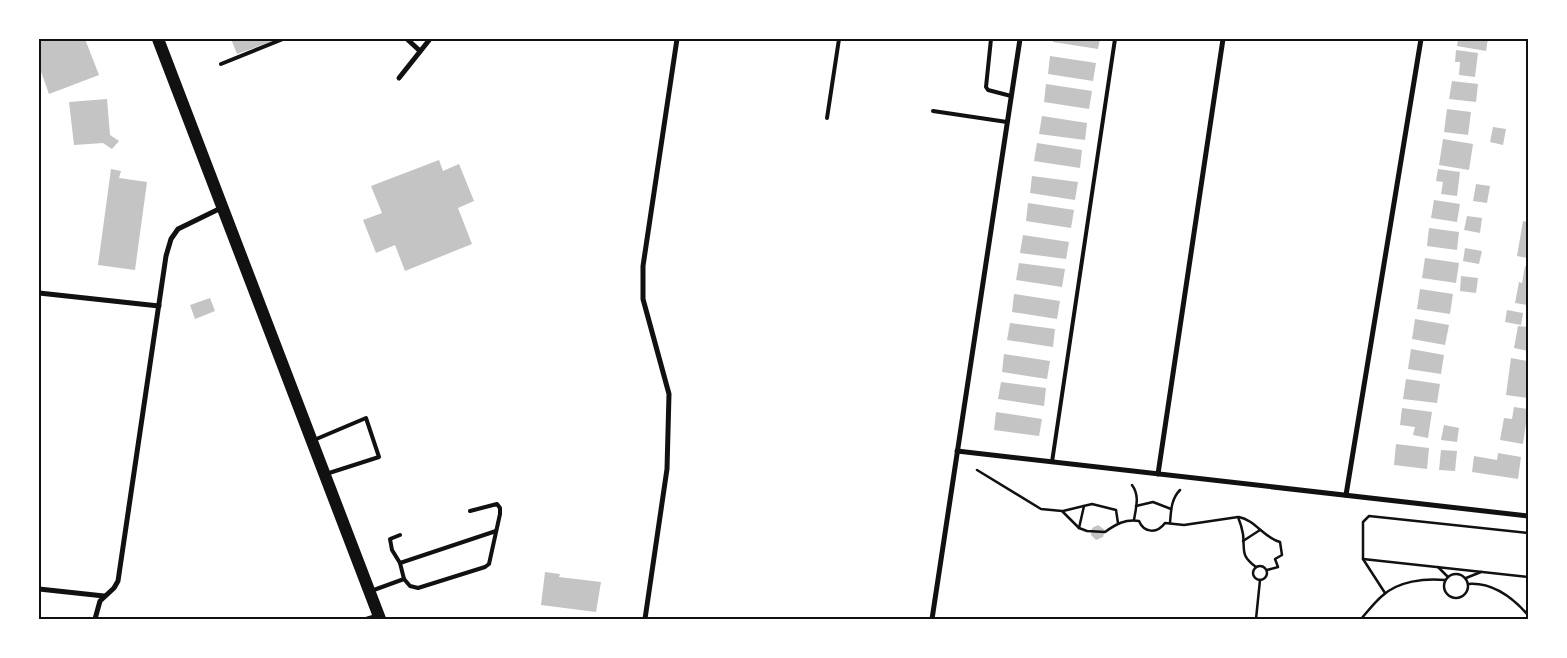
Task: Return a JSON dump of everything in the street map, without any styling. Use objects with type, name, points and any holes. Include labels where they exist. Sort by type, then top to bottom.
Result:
[{"type":"main road","points":[[158,39],[369,592],[375,618]]},
{"type":"street","points":[[407,39],[420,51]]},
{"type":"street","points":[[399,78],[430,39]]},
{"type":"street","points":[[645,619],[667,469],[669,394],[643,299],[643,266],[677,39]]},
{"type":"street","points":[[932,619],[1020,39]]},
{"type":"street","points":[[1158,474],[1223,39]]},
{"type":"street","points":[[1346,495],[1421,39]]},
{"type":"street","points":[[39,589],[104,596],[109,594],[118,581],[166,256],[171,239],[178,229],[221,207]]},
{"type":"street","points":[[39,292],[159,306]]},
{"type":"street","points":[[957,451],[1528,516]]},
{"type":"street","points":[[95,619],[98,606],[104,596]]},
{"type":"lane","points":[[221,64],[283,39]]},
{"type":"lane","points":[[827,118],[839,39]]},
{"type":"lane","points":[[991,39],[986,87],[988,90],[1011,96]]},
{"type":"lane","points":[[1052,462],[1115,39]]},
{"type":"lane","points":[[933,111],[1007,122]]},
{"type":"lane","points":[[311,441],[366,418],[379,457],[324,475]]},
{"type":"lane","points":[[400,535],[390,538],[390,543],[400,563],[404,579],[410,586],[418,588],[489,564],[500,514],[498,505],[470,511]]},
{"type":"lane","points":[[400,563],[496,531]]},
{"type":"lane","points":[[369,592],[404,579]]},
{"type":"path","points":[[977,470],[1041,508],[1062,511],[1092,504],[1116,510],[1118,523]]},
{"type":"path","points":[[1132,485],[1137,492],[1138,501],[1134,520]]},
{"type":"path","points":[[1170,523],[1175,495],[1180,490]]},
{"type":"path","points":[[1136,506],[1153,502],[1171,509]]},
{"type":"path","points":[[1079,528],[1084,506]]},
{"type":"path","points":[[1062,511],[1079,528],[1087,531],[1105,532],[1118,523],[1134,520],[1139,520],[1141,527],[1152,531],[1158,530],[1165,523],[1184,525],[1238,517],[1245,518],[1273,540],[1280,542],[1282,556],[1275,559],[1278,567],[1267,570]]},
{"type":"path","points":[[1385,593],[1362,559],[1363,522],[1369,516],[1528,533]]},
{"type":"path","points":[[1238,517],[1243,532],[1243,552],[1246,559],[1256,568]]},
{"type":"path","points":[[1243,541],[1260,530]]},
{"type":"path","points":[[1362,559],[1528,577]]},
{"type":"path","points":[[1260,580],[1254,576],[1253,572],[1256,568],[1262,566],[1267,570]]},
{"type":"path","points":[[1438,567],[1447,578]]},
{"type":"path","points":[[1260,580],[1266,577],[1267,570]]},
{"type":"path","points":[[1466,578],[1482,572]]},
{"type":"path","points":[[1361,619],[1385,593],[1397,586],[1415,581],[1447,578],[1459,574],[1466,578],[1468,584],[1466,593],[1463,596],[1451,597],[1444,588],[1447,578]]},
{"type":"path","points":[[1256,619],[1260,580]]},
{"type":"path","points":[[1468,584],[1476,583],[1510,596],[1528,615]]},
{"type":"building","points":[[39,39],[85,39],[99,75],[49,94],[39,66]]},
{"type":"building","points":[[231,39],[273,39],[273,41],[237,54]]},
{"type":"building","points":[[1053,39],[1100,39],[1098,49],[1053,42]]},
{"type":"building","points":[[1458,39],[1488,39],[1486,51],[1457,46]]},
{"type":"building","points":[[1456,50],[1478,53],[1475,77],[1459,75],[1460,62],[1455,62]]},
{"type":"building","points":[[1050,56],[1096,63],[1093,81],[1048,74]]},
{"type":"building","points":[[1452,81],[1478,84],[1476,102],[1449,99]]},
{"type":"building","points":[[1046,84],[1092,91],[1089,109],[1044,102]]},
{"type":"building","points":[[107,99],[110,135],[119,141],[112,149],[103,143],[74,145],[69,102]]},
{"type":"building","points":[[1447,109],[1471,112],[1468,135],[1444,132]]},
{"type":"building","points":[[1042,116],[1087,123],[1085,140],[1039,134]]},
{"type":"building","points":[[1493,127],[1506,129],[1503,145],[1490,142]]},
{"type":"building","points":[[1443,139],[1473,144],[1469,170],[1439,165]]},
{"type":"building","points":[[1037,143],[1082,150],[1080,168],[1034,161]]},
{"type":"building","points":[[439,160],[443,171],[459,164],[474,201],[458,208],[472,244],[405,271],[395,245],[376,253],[363,220],[382,213],[371,186]]},
{"type":"building","points":[[111,169],[121,171],[119,178],[147,182],[135,270],[98,265]]},
{"type":"building","points":[[1438,169],[1460,172],[1457,196],[1441,194],[1443,182],[1436,181]]},
{"type":"building","points":[[1032,176],[1078,182],[1075,200],[1030,193]]},
{"type":"building","points":[[1476,184],[1490,186],[1487,203],[1473,201]]},
{"type":"building","points":[[1434,200],[1460,204],[1457,222],[1431,218]]},
{"type":"building","points":[[1028,203],[1074,210],[1071,228],[1026,221]]},
{"type":"building","points":[[1467,216],[1482,218],[1480,233],[1464,230]]},
{"type":"building","points":[[1523,221],[1528,222],[1528,258],[1517,256]]},
{"type":"building","points":[[1429,228],[1459,232],[1457,250],[1427,246]]},
{"type":"building","points":[[1023,235],[1069,242],[1066,259],[1020,253]]},
{"type":"building","points":[[1465,248],[1482,251],[1479,264],[1463,261]]},
{"type":"building","points":[[1425,258],[1459,263],[1456,283],[1422,278]]},
{"type":"building","points":[[1019,263],[1065,269],[1062,287],[1016,280]]},
{"type":"building","points":[[1525,266],[1528,267],[1528,305],[1515,303],[1519,282],[1522,283]]},
{"type":"building","points":[[1461,276],[1478,278],[1476,293],[1460,291]]},
{"type":"building","points":[[1420,289],[1453,294],[1450,314],[1417,309]]},
{"type":"building","points":[[1014,294],[1060,301],[1057,319],[1012,312]]},
{"type":"building","points":[[210,298],[215,311],[195,319],[190,305]]},
{"type":"building","points":[[1507,310],[1523,313],[1521,325],[1505,322]]},
{"type":"building","points":[[1415,319],[1449,325],[1445,345],[1412,339]]},
{"type":"building","points":[[1010,323],[1055,329],[1053,347],[1007,340]]},
{"type":"building","points":[[1518,326],[1528,327],[1528,351],[1514,348]]},
{"type":"building","points":[[1411,349],[1444,355],[1441,374],[1408,369]]},
{"type":"building","points":[[1004,354],[1050,361],[1047,379],[1002,372]]},
{"type":"building","points":[[1511,358],[1528,361],[1528,398],[1506,395]]},
{"type":"building","points":[[1406,379],[1440,384],[1437,403],[1403,399]]},
{"type":"building","points":[[1001,382],[1046,388],[1044,406],[998,399]]},
{"type":"building","points":[[1514,407],[1528,409],[1523,444],[1500,440],[1504,418],[1512,419]]},
{"type":"building","points":[[1402,408],[1432,412],[1428,438],[1413,435],[1415,427],[1400,425]]},
{"type":"building","points":[[996,412],[1042,419],[1039,436],[994,430]]},
{"type":"building","points":[[1444,425],[1459,428],[1457,442],[1441,440]]},
{"type":"building","points":[[1396,444],[1429,448],[1427,469],[1394,465]]},
{"type":"building","points":[[1441,450],[1457,451],[1455,471],[1439,470]]},
{"type":"building","points":[[1498,453],[1521,457],[1518,479],[1472,472],[1474,456],[1497,460]]},
{"type":"building","points":[[1098,525],[1105,530],[1103,537],[1096,540],[1091,535],[1092,528]]},
{"type":"building","points":[[545,572],[560,574],[559,577],[601,582],[596,612],[541,605]]}]
